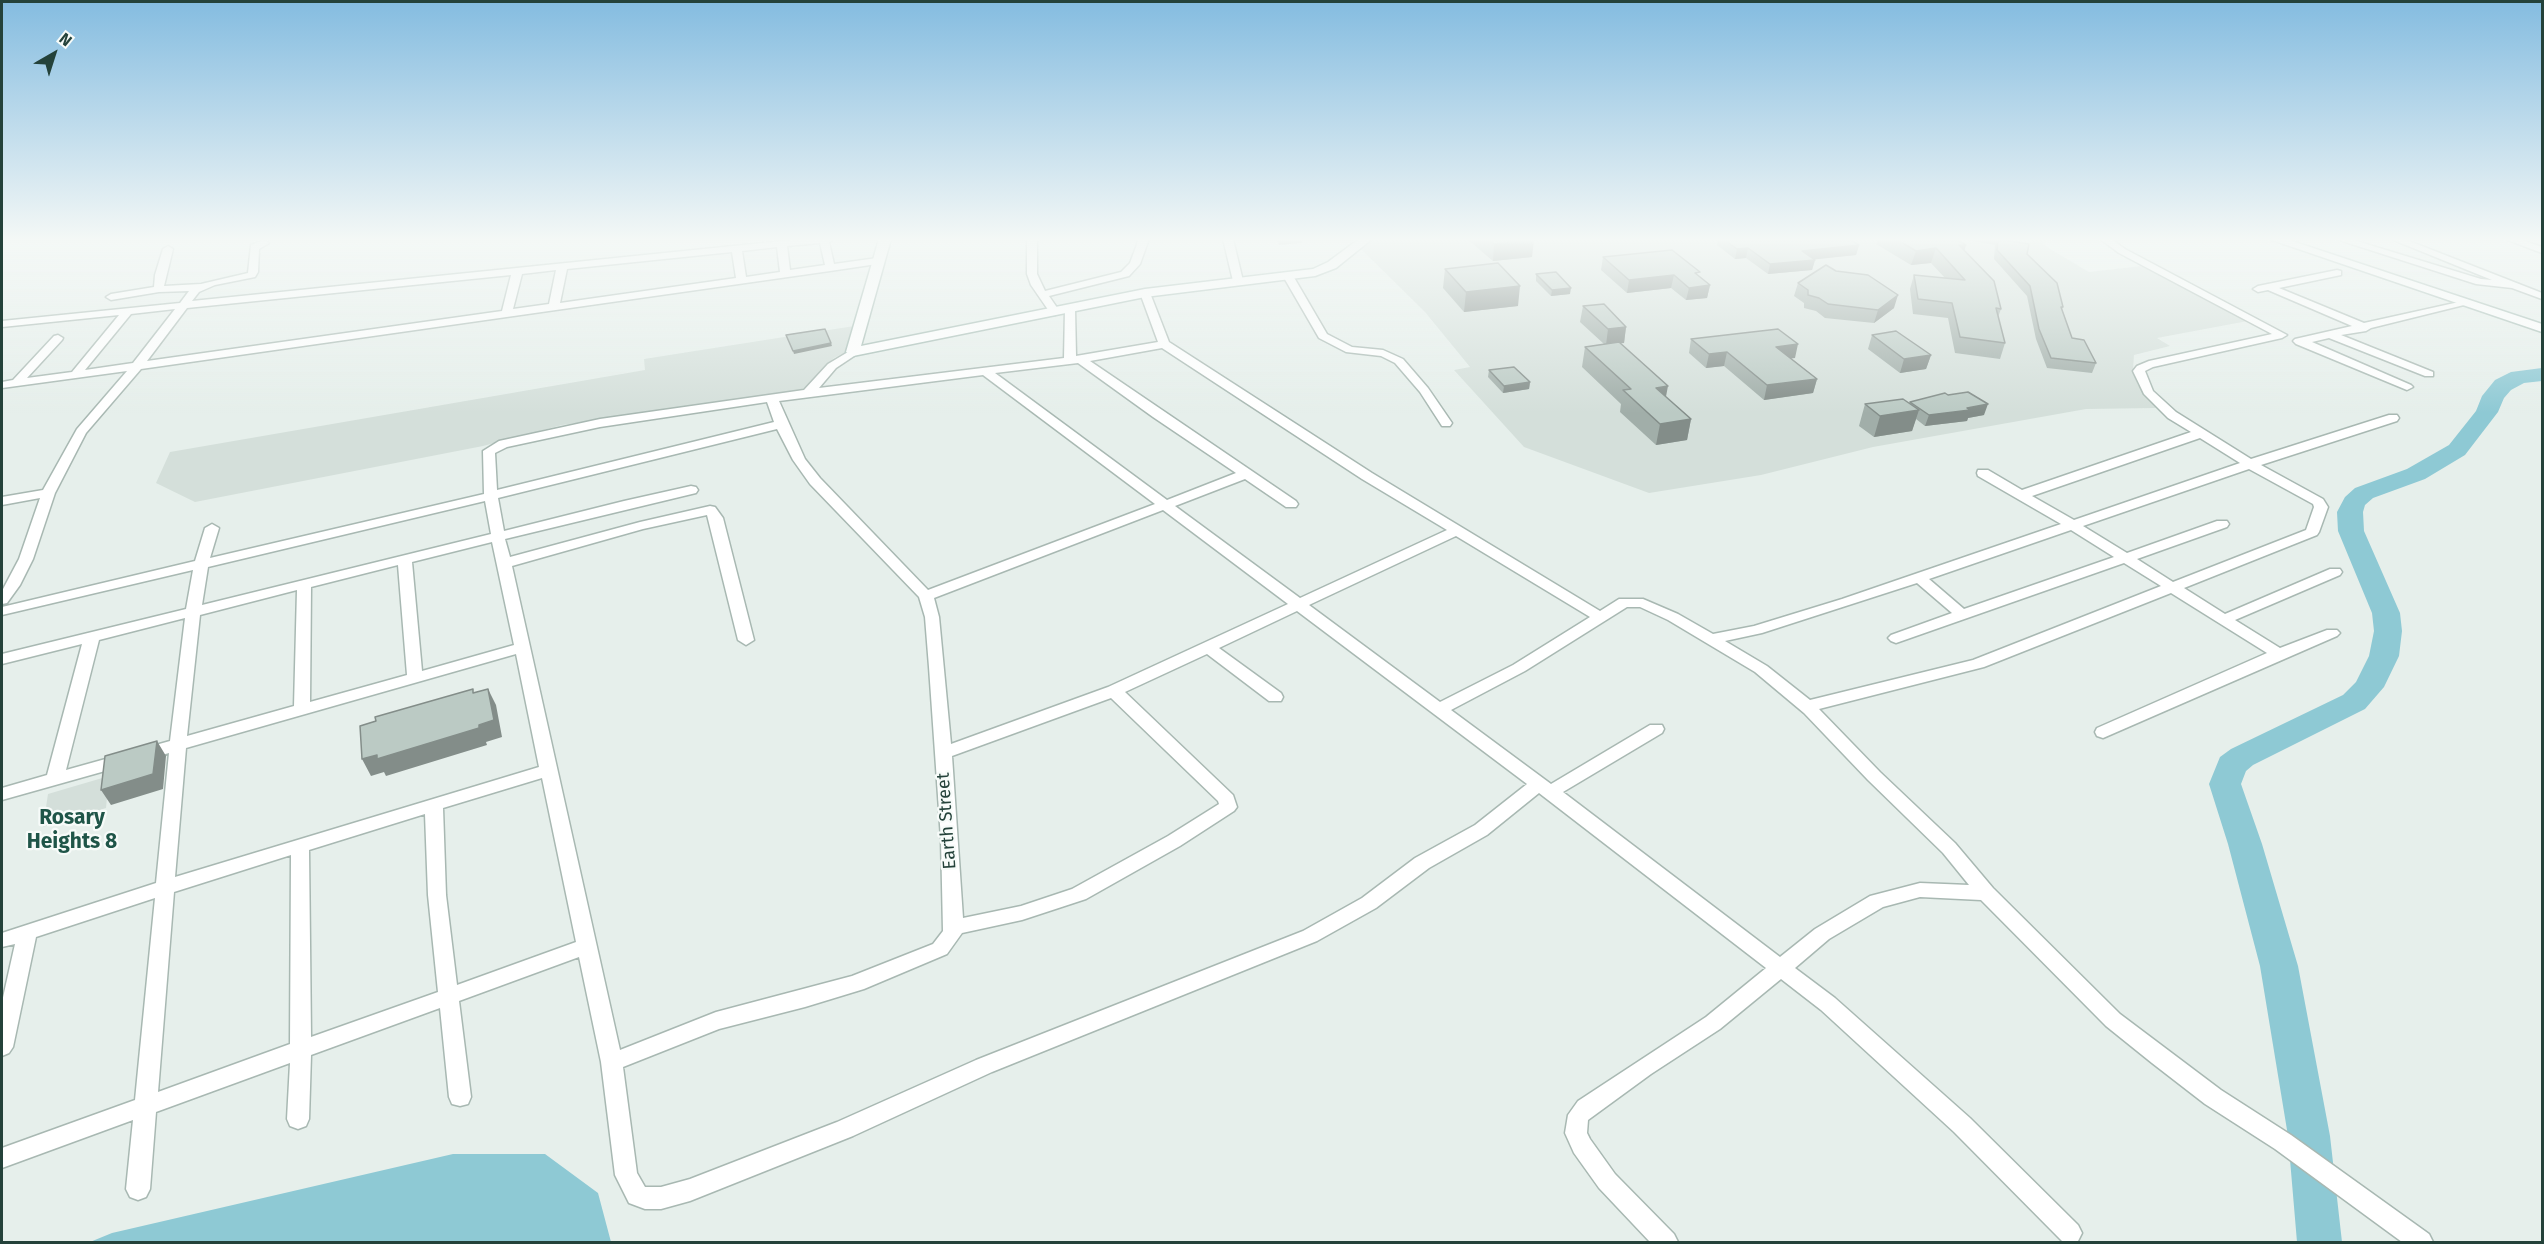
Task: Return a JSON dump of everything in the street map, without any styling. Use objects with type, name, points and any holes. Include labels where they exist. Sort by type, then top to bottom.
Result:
[{"type":"street","points":[[2,600],[13,585],[26,559],[48,493],[81,432],[137,366],[190,297]]},
{"type":"street","points":[[2,324],[270,297]]},
{"type":"street","points":[[507,313],[511,297]]},
{"type":"street","points":[[554,307],[556,297]]},
{"type":"street","points":[[2,385],[623,297]]},
{"type":"street","points":[[853,352],[867,297]]},
{"type":"street","points":[[1046,297],[1055,312]]},
{"type":"street","points":[[808,393],[832,366],[853,352],[1126,297]]},
{"type":"street","points":[[1147,297],[1164,344],[1367,476],[1600,617]]},
{"type":"street","points":[[1300,297],[1323,336],[1350,350],[1383,353],[1399,361],[1424,390],[1446,423]]},
{"type":"street","points":[[2212,297],[2282,334],[2407,387]]},
{"type":"street","points":[[2287,297],[2366,328]]},
{"type":"street","points":[[2449,297],[2542,328]]},
{"type":"street","points":[[2300,342],[2366,328],[2464,302]]},
{"type":"street","points":[[1070,309],[1075,359]]},
{"type":"street","points":[[75,375],[127,312]]},
{"type":"street","points":[[1808,706],[1978,664],[2312,532],[2321,507],[2318,502],[2311,496],[2250,464],[2155,401],[2139,371],[2141,368],[2282,334]]},
{"type":"street","points":[[2331,335],[2429,374]]},
{"type":"street","points":[[17,382],[58,338]]},
{"type":"street","points":[[1164,344],[1075,359],[808,393],[600,423],[503,444],[492,448],[488,454],[491,496],[498,536],[612,1062],[622,1151],[631,1187],[636,1196],[661,1198],[690,1190],[845,1129],[984,1066],[1310,936],[1369,903],[1422,863],[1480,830],[1545,787],[1656,729]]},
{"type":"street","points":[[1075,359],[1291,504]]},
{"type":"street","points":[[984,370],[1300,604],[1438,710],[1545,787],[1780,967],[1877,1046],[1962,1125],[2070,1233]]},
{"type":"street","name":"Earth Street","points":[[772,399],[781,424],[799,459],[815,481],[926,596],[932,617],[954,927]]},
{"type":"street","points":[[1713,639],[1779,624],[2250,464],[2393,418]]},
{"type":"street","points":[[2,611],[491,496],[781,424]]},
{"type":"street","points":[[2021,495],[2201,433]]},
{"type":"street","points":[[1983,473],[2073,525],[2278,654]]},
{"type":"street","points":[[926,596],[1246,474]]},
{"type":"street","points":[[2,659],[691,490]]},
{"type":"street","points":[[2,501],[48,493]]},
{"type":"street","points":[[505,563],[684,514],[710,510],[716,518],[746,640]]},
{"type":"street","points":[[1896,638],[2222,524]]},
{"type":"street","points":[[138,1189],[178,745],[193,612],[201,564],[212,528]]},
{"type":"street","points":[[943,753],[1114,691],[1458,530]]},
{"type":"street","points":[[405,560],[416,677]]},
{"type":"street","points":[[2223,620],[2335,572]]},
{"type":"street","points":[[1920,578],[1961,614]]},
{"type":"street","points":[[302,710],[304,584]]},
{"type":"street","points":[[1438,710],[1520,668],[1620,603],[1634,601],[1653,607],[1713,639],[1761,669],[1808,706],[1949,848],[1986,893],[2113,1020],[2213,1097],[2283,1143],[2421,1242]]},
{"type":"street","points":[[2103,732],[2278,654],[2332,633]]},
{"type":"street","points":[[55,779],[92,636]]},
{"type":"street","points":[[1208,647],[1275,697]]},
{"type":"street","points":[[2,794],[521,648]]},
{"type":"street","points":[[612,1062],[716,1021],[805,999],[857,983],[940,949],[947,942],[954,927],[1022,913],[1079,894],[1174,841],[1228,807],[1227,799],[1114,691]]},
{"type":"street","points":[[2,940],[166,887],[548,770]]},
{"type":"street","points":[[434,805],[436,896],[460,1097]]},
{"type":"street","points":[[298,1119],[301,1050],[300,847]]},
{"type":"street","points":[[1666,1242],[1607,1181],[1593,1162],[1576,1133],[1579,1115],[1613,1088],[1713,1023],[1822,934],[1877,901],[1889,896],[1920,890],[1986,893]]},
{"type":"street","points":[[2,1047],[27,932]]},
{"type":"street","points":[[2,1158],[586,946]]},
{"type":"shaded area","points":[[1410,297],[2201,297],[2248,321],[2157,338],[2170,346],[2134,355],[2133,370],[2138,385],[2156,408],[2086,409],[1873,447],[1761,475],[1649,493],[1524,447],[1454,370],[1470,367]]},
{"type":"shaded area","points":[[854,326],[850,350],[834,358],[801,391],[562,425],[483,446],[195,502],[156,483],[170,452],[645,370],[644,359]]},
{"type":"shaded area","points":[[109,776],[106,808],[43,827],[48,794]]},
{"type":"water","points":[[453,1154],[545,1154],[598,1193],[611,1242],[90,1242],[112,1233]]},
{"type":"building","points":[[1816,297],[1895,297],[1878,310],[1828,304]]},
{"type":"building","points":[[1918,297],[1998,297],[2001,309],[1996,308],[2005,343],[1960,337],[1952,303],[1918,299]]},
{"type":"building","points":[[2032,297],[2061,297],[2063,307],[2061,307],[2072,338],[2084,340],[2096,363],[2051,358],[2039,329]]},
{"type":"building","points":[[1604,304],[1626,327],[1608,329],[1583,306]]},
{"type":"building","points":[[825,329],[831,343],[793,351],[786,335]]},
{"type":"building","points":[[1778,329],[1798,344],[1776,347],[1817,379],[1767,385],[1727,352],[1709,354],[1691,339]]},
{"type":"building","points":[[1896,331],[1931,355],[1904,359],[1872,335]]},
{"type":"building","points":[[1619,342],[1668,386],[1656,388],[1691,419],[1660,424],[1623,390],[1631,389],[1585,347]]},
{"type":"building","points":[[1514,367],[1530,382],[1504,386],[1489,370]]},
{"type":"building","points":[[1968,392],[1988,404],[1967,408],[1970,410],[1929,415],[1910,402],[1945,393],[1948,395]]},
{"type":"building","points":[[1903,399],[1919,410],[1880,416],[1865,404]]},
{"type":"building","points":[[473,689],[473,693],[488,689],[494,720],[479,725],[479,728],[377,759],[377,755],[362,759],[360,726],[376,721],[375,717]]},
{"type":"building","points":[[157,741],[153,774],[101,790],[105,756]]},
{"type":"waterway","points":[[2319,1242],[2309,1136],[2279,966],[2245,844],[2225,784],[2231,765],[2242,757],[2354,702],[2369,687],[2384,656],[2388,631],[2386,613],[2351,531],[2350,512],[2354,502],[2364,493],[2416,474],[2457,450],[2487,412],[2493,396],[2503,385],[2519,377],[2542,375]]},
{"type":"district","name":"Rosary Heights 8","points":[[72,830]]}]
